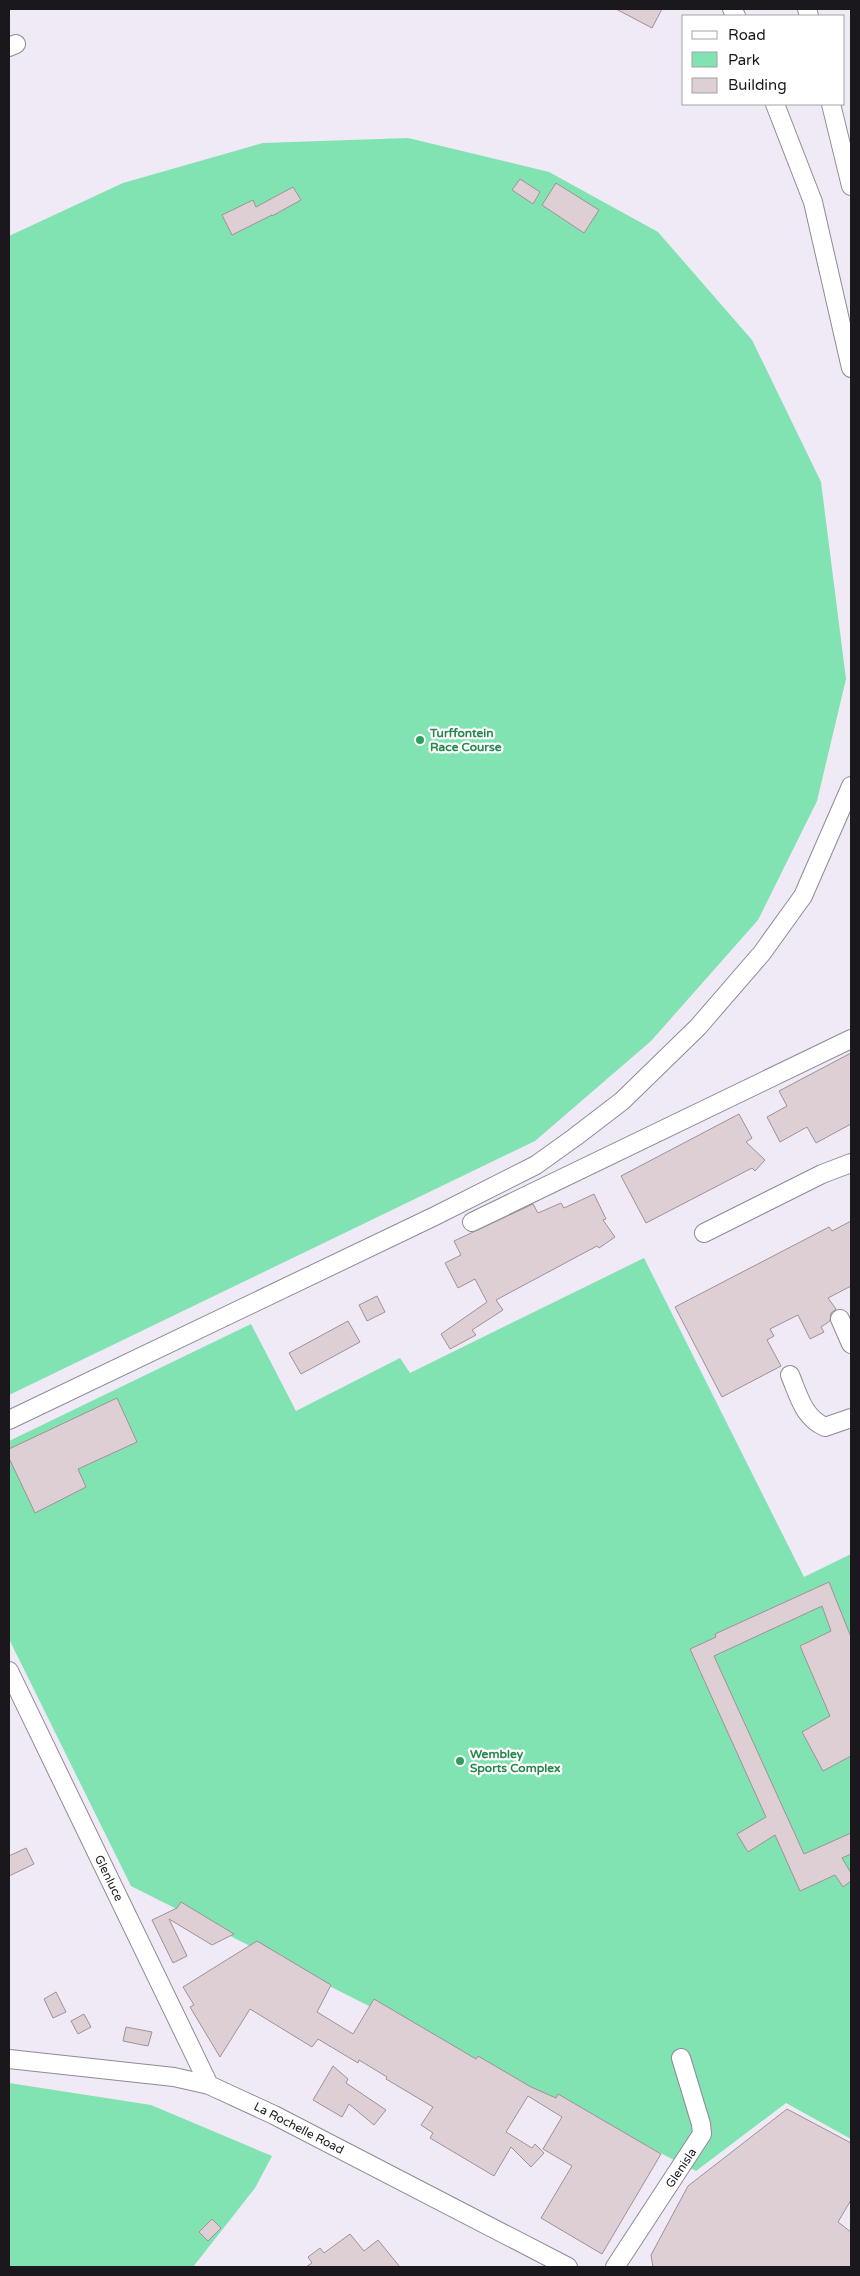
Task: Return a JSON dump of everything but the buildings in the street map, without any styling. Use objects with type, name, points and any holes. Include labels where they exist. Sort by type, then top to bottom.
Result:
[{"type":"street","points":[[776,105],[813,202],[851,368]]},
{"type":"street","points":[[831,105],[851,186]]},
{"type":"street","points":[[9,1420],[444,1212],[536,1165],[575,1137],[622,1101],[698,1027],[762,952],[803,896],[851,786]]},
{"type":"street","points":[[472,1222],[851,1039]]},
{"type":"street","points":[[704,1232],[822,1174],[851,1163]]},
{"type":"street","points":[[840,1319],[851,1344]]},
{"type":"street","points":[[790,1375],[803,1405],[813,1421],[825,1427],[851,1418]]},
{"type":"street","name":"Glenluce","points":[[9,1672],[209,2085]]},
{"type":"street","name":"La Rochelle Road","points":[[9,2058],[174,2077],[209,2085],[274,2115],[548,2263],[568,2267]]},
{"type":"street","name":"Glenisla","points":[[615,2267],[702,2134],[701,2124],[681,2058]]},
{"type":"green space","name":"Turffontein Race Course","points":[[408,138],[549,172],[658,232],[752,340],[821,482],[846,679],[817,801],[758,920],[651,1041],[535,1141],[9,1395],[9,236],[123,183],[263,143]]},
{"type":"green space","name":"Wembley Sports Complex","points":[[644,1258],[804,1577],[851,1554],[851,2139],[786,2103],[696,2171],[131,1886],[9,1639],[9,1441],[251,1324],[296,1411],[400,1358],[410,1373]]},
{"type":"green space","points":[[9,2083],[151,2105],[272,2156],[255,2188],[193,2267],[9,2267]]},
{"type":"place","name":"Turffontein Race Course","points":[[420,740]]},
{"type":"place","name":"Wembley Sports Complex","points":[[460,1761]]}]
